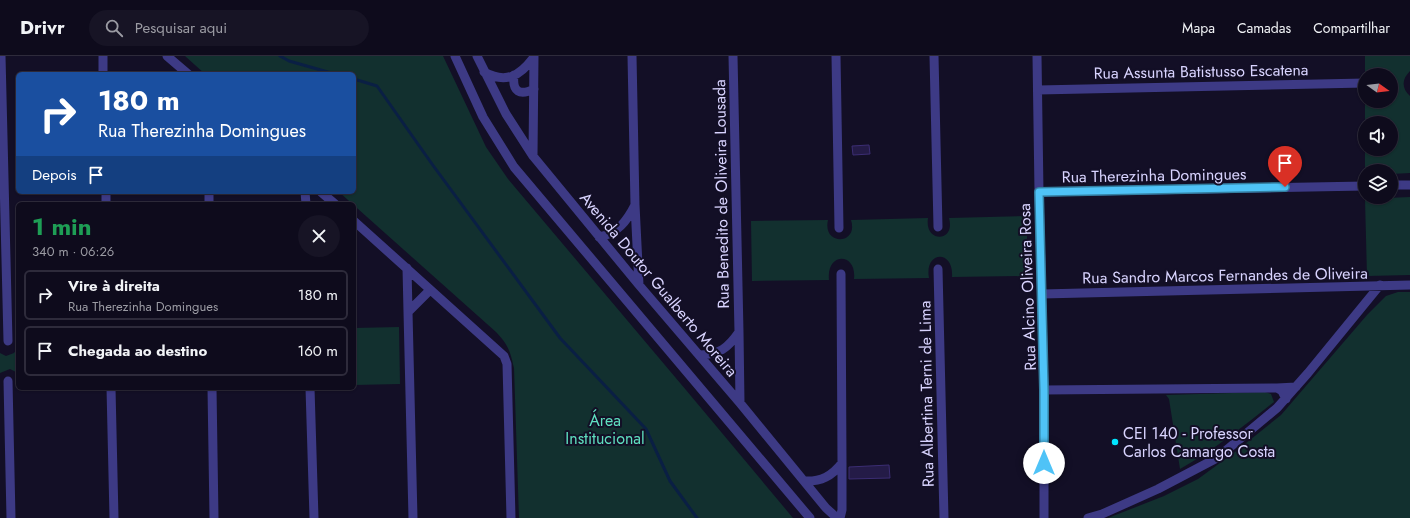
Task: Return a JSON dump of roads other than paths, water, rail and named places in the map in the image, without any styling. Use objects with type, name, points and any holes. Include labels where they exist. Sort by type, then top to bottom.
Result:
[{"type":"street","points":[[1,56],[8,341]]},
{"type":"street","points":[[102,56],[103,72]]},
{"type":"street","points":[[167,56],[186,72]]},
{"type":"street","points":[[454,56],[483,117],[514,167],[810,518]]},
{"type":"street","name":"Avenida Doutor Gualberto Moreira","points":[[477,56],[506,114],[532,156],[639,285],[740,403],[826,508],[837,518]]},
{"type":"street","points":[[632,56],[635,205],[639,285]]},
{"type":"street","name":"Rua Benedito de Oliveira Lousada","points":[[733,56],[740,403]]},
{"type":"street","points":[[836,56],[840,228]]},
{"type":"street","points":[[934,56],[938,227]]},
{"type":"street","name":"Rua Alcino Oliveira Rosa","points":[[1037,56],[1044,390],[1044,518]]},
{"type":"street","points":[[484,72],[494,77],[501,78],[514,76],[526,68],[534,57]]},
{"type":"street","points":[[532,156],[534,57]]},
{"type":"street","points":[[514,76],[513,82],[516,90],[521,93],[526,93],[534,89]]},
{"type":"street","name":"Rua Assunta Batistusso Escatena","points":[[1038,90],[1358,83]]},
{"type":"street","points":[[1398,185],[1410,185]]},
{"type":"street","name":"Rua Therezinha Domingues","points":[[1039,192],[1358,186]]},
{"type":"street","points":[[323,194],[330,202]]},
{"type":"street","points":[[599,237],[606,236],[621,226],[635,205]]},
{"type":"street","points":[[356,223],[504,356],[507,364],[511,518]]},
{"type":"street","points":[[407,268],[412,518]]},
{"type":"street","name":"Rua Albertina Terni de Lima","points":[[938,269],[944,518]]},
{"type":"street","points":[[840,518],[842,510],[841,274]]},
{"type":"street","name":"Rua Sandro Marcos Fernandes de Oliveira","points":[[1042,294],[1410,285]]},
{"type":"street","points":[[1088,518],[1102,514],[1158,489],[1216,458],[1250,432],[1296,387],[1380,286]]},
{"type":"street","points":[[408,312],[430,290]]},
{"type":"street","name":"Rua Benedito de Oliveira Lousada","points":[[699,355],[711,355],[722,350],[731,343],[739,332]]},
{"type":"street","points":[[8,381],[11,518]]},
{"type":"street","points":[[1044,390],[1296,387]]},
{"type":"street","points":[[1277,388],[1285,394],[1286,398]]},
{"type":"street","points":[[111,390],[114,518]]},
{"type":"street","points":[[212,390],[214,518]]},
{"type":"street","points":[[310,390],[314,518]]},
{"type":"street","points":[[804,481],[810,482],[828,477],[835,472],[842,463]]},
{"type":"waterway","points":[[280,56],[289,61],[328,72]]},
{"type":"waterway","points":[[356,80],[377,86],[432,164],[560,338],[646,429],[670,481],[697,518]]},
{"type":"place","name":"CEI 140 - Professor Carlos Camargo Costa","points":[[1115,442]]},
{"type":"park label","name":"Área Institucional","points":[[605,429]]}]
